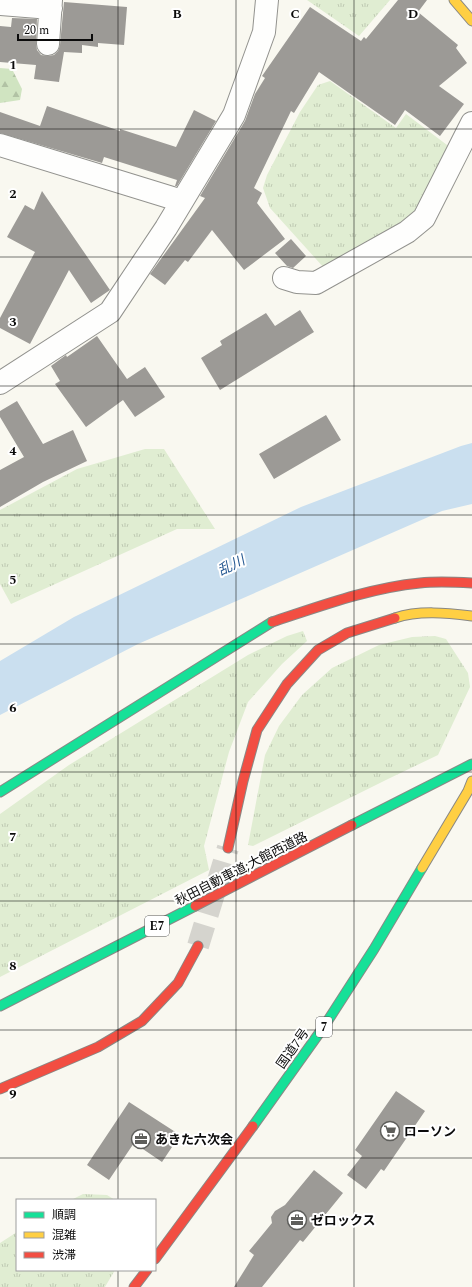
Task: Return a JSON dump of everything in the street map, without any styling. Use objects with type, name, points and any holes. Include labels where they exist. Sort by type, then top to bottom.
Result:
[{"type":"main road","points":[[454,0],[472,21]]},
{"type":"main road","points":[[0,792],[271,623],[368,592],[414,583],[472,583]]},
{"type":"main road","points":[[228,848],[243,781],[257,730],[287,684],[318,650],[347,633],[404,615],[442,614],[472,616]]},
{"type":"main road","name":"秋田自動車道;大館西道路","points":[[0,1006],[472,764]]},
{"type":"main road","name":"国道7号","points":[[156,1258],[325,1025],[374,949],[468,791],[472,781]]},
{"type":"main road","points":[[0,1089],[98,1047],[142,1021],[178,983],[198,946]]},
{"type":"main road","points":[[134,1287],[146,1271]]},
{"type":"street","points":[[0,383],[110,312],[182,201],[234,115],[264,32],[267,0]]},
{"type":"street","points":[[0,4],[51,4],[48,44]]},
{"type":"street","points":[[284,278],[297,282],[316,282],[407,232],[424,218],[472,123]]},
{"type":"street","points":[[0,145],[182,201]]},
{"type":"green space","points":[[307,0],[390,0],[359,36]]},
{"type":"green space","points":[[0,68],[12,69],[22,89],[20,100],[0,103]]},
{"type":"green space","points":[[330,81],[396,128],[406,114],[447,145],[447,155],[413,220],[325,269],[270,208],[263,188],[267,175],[300,112],[318,85]]},
{"type":"green space","points":[[145,449],[164,449],[215,529],[177,529],[11,604],[0,584],[0,510],[77,469]]},
{"type":"green space","points":[[303,631],[307,641],[282,664],[248,702],[229,752],[204,846],[209,870],[0,977],[0,814],[69,765],[248,655],[287,636]]},
{"type":"green space","points":[[435,636],[446,639],[468,673],[470,687],[438,755],[253,846],[248,845],[265,755],[279,726],[302,695],[332,668],[379,645],[412,637]]},
{"type":"green space","points":[[83,1194],[107,1195],[113,1199],[73,1199]]},
{"type":"green space","points":[[16,1233],[16,1271],[114,1271],[105,1287],[0,1287],[0,1243]]},
{"type":"water","name":"乱川","points":[[472,443],[472,504],[442,511],[138,644],[0,715],[0,661],[74,617],[301,507]]},
{"type":"building","points":[[398,0],[427,0],[418,12],[458,45],[456,48],[467,63],[439,86],[464,104],[440,136],[405,110],[395,125],[319,72],[294,113],[291,111],[254,188],[262,193],[257,203],[285,239],[244,270],[212,230],[188,262],[185,260],[165,285],[150,274],[205,198],[200,196],[245,121],[255,94],[265,78],[262,76],[310,7],[361,41],[364,37],[366,39]]},
{"type":"building","points":[[64,2],[127,7],[124,45],[98,43],[98,47],[82,45],[82,53],[64,52],[59,82],[34,79],[36,65],[0,62],[0,26],[11,27],[12,18],[37,19],[37,50],[41,55],[54,55],[58,51],[60,45]]},
{"type":"building","points":[[47,106],[120,131],[120,129],[176,147],[194,110],[216,121],[177,186],[175,186],[177,180],[104,157],[102,163],[0,133],[0,112],[40,126]]},
{"type":"building","points":[[42,191],[110,290],[91,303],[69,270],[30,344],[0,328],[0,318],[35,252],[7,237],[25,205],[34,210]]},
{"type":"building","points":[[291,239],[306,256],[293,268],[287,266],[275,253]]},
{"type":"building","points":[[300,310],[314,332],[220,390],[201,358],[222,345],[220,341],[266,313],[275,326]]},
{"type":"building","points":[[97,336],[127,379],[145,367],[165,397],[135,417],[123,400],[86,427],[55,384],[60,381],[51,366],[66,355],[67,357]]},
{"type":"building","points":[[17,401],[43,444],[73,430],[87,461],[43,482],[0,507],[0,470],[24,457],[0,417],[0,411]]},
{"type":"building","points":[[326,415],[341,440],[274,479],[259,454]]},
{"type":"building","name":"ローソン","points":[[396,1091],[425,1111],[384,1171],[381,1169],[366,1189],[347,1175],[362,1156],[355,1150]]},
{"type":"building","name":"あきた六次会","points":[[129,1102],[180,1135],[162,1162],[134,1143],[109,1180],[87,1165]]},
{"type":"building","name":"ゼロックス","points":[[314,1170],[343,1193],[303,1242],[300,1240],[262,1287],[234,1287],[254,1255],[249,1251],[272,1223],[271,1217],[275,1211],[285,1205]]},
{"type":"tunnel","points":[[198,946],[228,848]]},
{"type":"traffic: fast","points":[[0,792],[272,622]]},
{"type":"traffic: fast","points":[[352,825],[472,764]]},
{"type":"traffic: fast","points":[[253,1126],[325,1025],[374,949],[422,868]]},
{"type":"traffic: fast","points":[[0,1006],[195,906]]},
{"type":"traffic: slow","points":[[454,0],[472,21]]},
{"type":"traffic: slow","points":[[395,618],[404,615],[423,613],[443,613],[472,616]]},
{"type":"traffic: slow","points":[[422,868],[468,791],[472,781]]},
{"type":"traffic: jam","points":[[272,622],[345,598],[401,585],[426,582],[472,583]]},
{"type":"traffic: jam","points":[[228,848],[243,781],[257,730],[287,684],[318,650],[347,633],[395,618]]},
{"type":"traffic: jam","points":[[195,906],[352,825]]},
{"type":"traffic: jam","points":[[0,1089],[98,1047],[142,1021],[178,983],[198,946]]},
{"type":"traffic: jam","points":[[156,1258],[253,1126]]},
{"type":"traffic: jam","points":[[134,1287],[146,1271]]},
{"type":"place","name":"ローソン","points":[[390,1131]]},
{"type":"place","name":"あきた六次会","points":[[141,1139]]},
{"type":"place","name":"ゼロックス","points":[[297,1220]]}]
